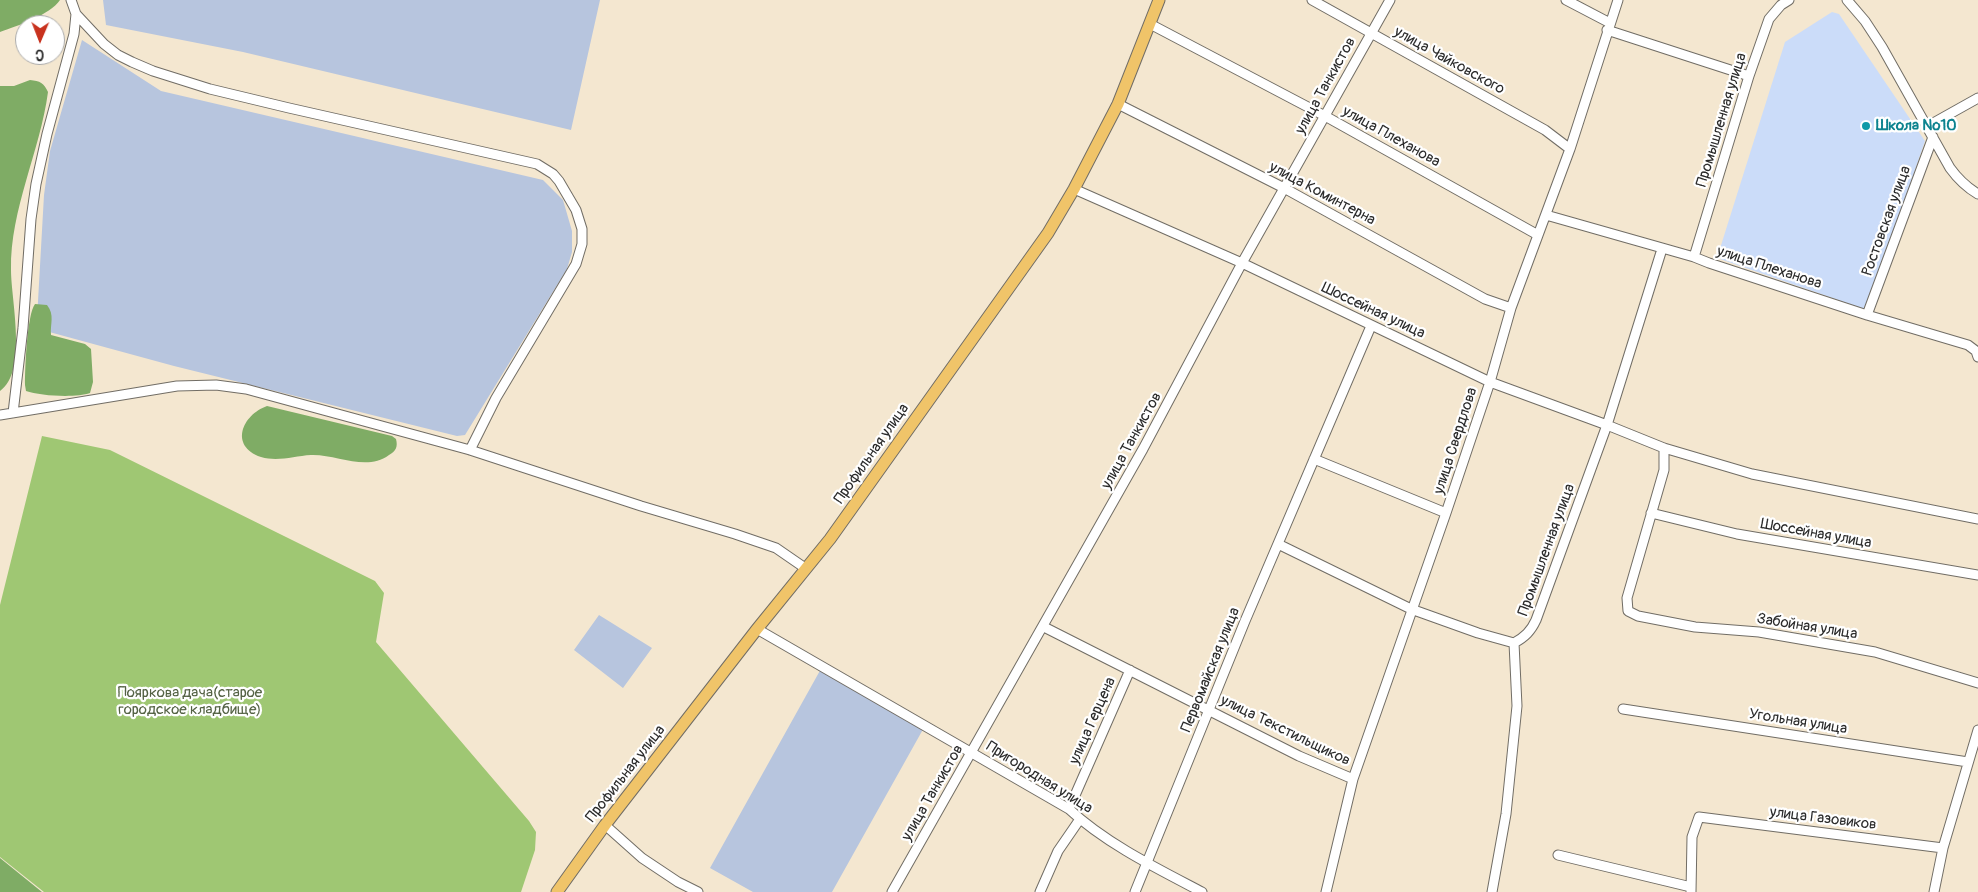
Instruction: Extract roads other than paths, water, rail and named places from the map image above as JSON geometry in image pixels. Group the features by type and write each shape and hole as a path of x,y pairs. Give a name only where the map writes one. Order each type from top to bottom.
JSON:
{"main road":[{"name":"Профильная улица","path":"557,892 605,825 757,629 830,539 1048,233 1074,189 1118,104 1159,0"}],"street":[{"path":"71,0 76,14 104,44 132,62 153,71 210,89 537,164 553,174 568,194 582,229 582,244 578,258 559,294 496,398 470,450"},
{"name":"улица Чайковского","path":"1312,0 1546,130 1570,149"},
{"name":"улица Танкистов","path":"892,892 1144,449 1242,264 1390,0"},
{"path":"1566,0 1608,26 1749,76"},
{"name":"улица Свердлова","path":"1326,892 1353,780 1490,382 1511,308 1570,149 1608,26 1618,0"},
{"name":"Промышленная улица","path":"1694,257 1749,76 1769,19 1781,5 1789,0"},
{"path":"1847,0 1865,21 1958,179 1968,189 1978,194"},
{"path":"13,413 23,328 31,219 40,164 74,34 76,14"},
{"name":"улица Плеханова","path":"1150,24 1325,116 1538,235"},
{"path":"1928,126 1978,98"},
{"name":"улица Коминтерна","path":"1118,104 1284,188 1485,299 1511,308"},
{"name":"Ростовская улица","path":"1867,314 1934,138"},
{"name":"Шоссейная улица","path":"1074,189 1242,264 1490,382 1607,424 1664,448 1737,471 1978,519"},
{"name":"улица Плеханова","path":"1546,215 1694,257 1968,345 1976,350 1978,357"},
{"name":"Промышленная улица","path":"1514,643 1532,630 1536,620 1607,424 1662,249"},
{"name":"Первомайская улица","path":"1135,892 1278,544 1371,326"},
{"path":"0,415 177,386 232,386 470,450 641,506 736,534 776,548 805,568"},
{"path":"1651,513 1664,470 1664,448"},
{"path":"1314,459 1446,513"},
{"name":"Шоссейная улица","path":"1651,513 1737,534 1978,575"},
{"name":"Забойная улица","path":"1651,513 1627,598 1628,611 1638,616 1695,627 1759,632 1875,652 1978,683"},
{"path":"1278,544 1411,609 1478,634 1514,643 1517,706 1506,814 1492,892"},
{"name":"улица Текстильщиков","path":"1044,627 1299,756 1353,780"},
{"name":"Пригородная улица","path":"757,629 1069,809 1080,819 1147,864 1202,892"},
{"name":"улица Герцена","path":"1069,809 1130,670"},
{"name":"Угольная улица","path":"1623,709 1968,762"},
{"path":"1934,892 1943,848 1978,730"},
{"name":"улица Газовиков","path":"1691,889 1692,837 1699,818 1943,848"},
{"path":"1040,892 1058,851 1080,819"},
{"path":"605,825 642,858 678,882 698,892"},
{"path":"1558,855 1691,889"}],"place":[{"name":"Школа №10","path":"1866,126"}],"park label":[{"name":"Пояркова дача(старое городское кладбище)","path":"190,702"}]}
